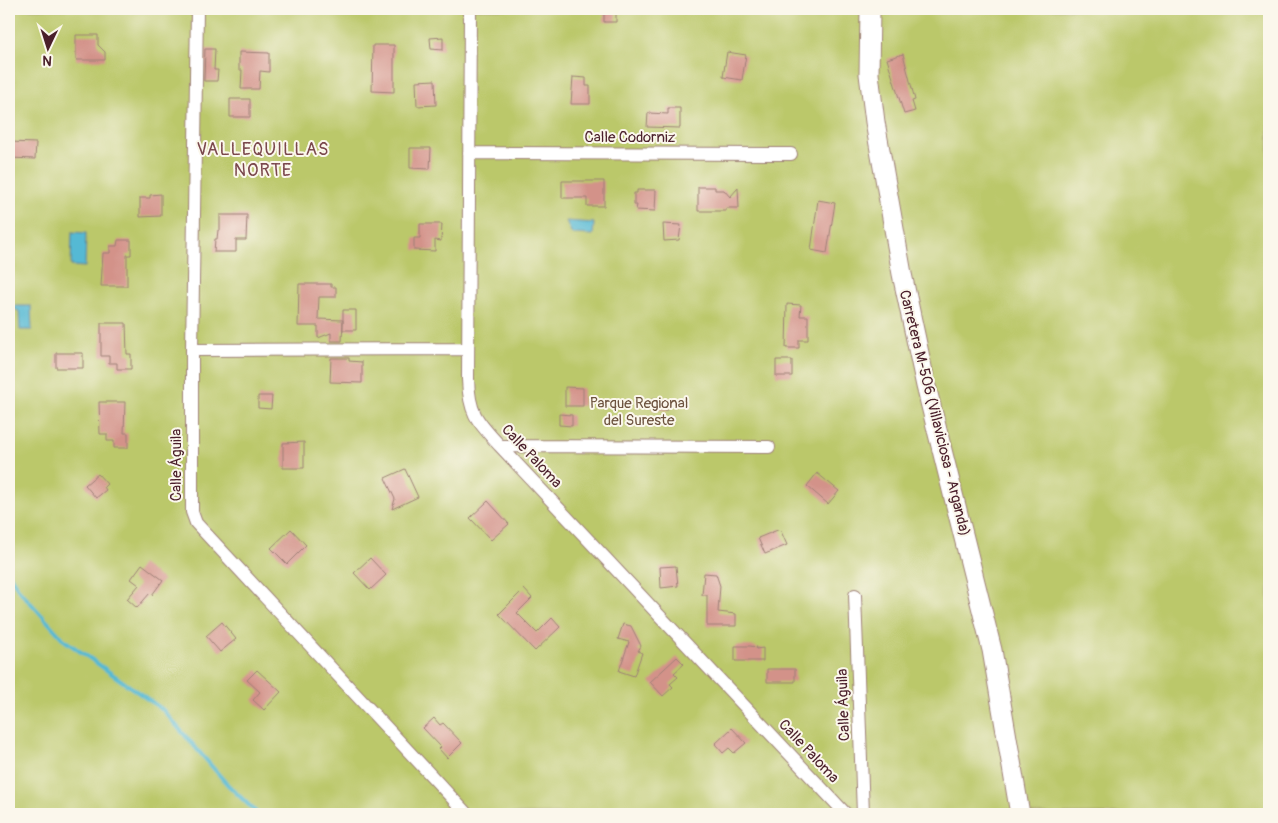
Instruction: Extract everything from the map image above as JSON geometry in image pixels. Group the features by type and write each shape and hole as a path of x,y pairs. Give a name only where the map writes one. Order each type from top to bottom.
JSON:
{"main road":[{"name":"Carretera M-506 (Villaviciosa - Arganda)","path":"870,9 869,74 875,122 902,274 926,386 992,650 1020,814"}],"street":[{"name":"Calle Águila","path":"197,9 192,350 192,512 196,523 467,814"},
{"name":"Calle Paloma","path":"470,9 468,398 471,407 485,430 846,814"},
{"name":"Calle Codorniz","path":"469,153 791,154"},
{"path":"192,350 468,349"},
{"path":"500,446 769,447"},
{"name":"Calle Águila","path":"855,594 863,814"}],"green space":[{"name":"Parque Regional del Sureste","path":"9,9 1269,9 1269,814 9,814"}],"water":[{"path":"566,221 594,223 593,235 572,234"},
{"path":"72,232 86,233 85,267 71,266"},
{"path":"14,306 31,306 32,330 20,330 19,311 14,309"}],"building":[{"path":"604,11 616,11 616,22 604,22"},
{"path":"76,35 98,35 98,45 105,52 105,60 76,60"},
{"path":"443,37 443,50 431,49 430,38"},
{"path":"373,45 394,45 394,92 372,91"},
{"path":"205,49 215,49 214,70 218,70 217,81 204,81"},
{"path":"239,52 269,53 269,72 260,71 259,89 241,89 242,70 239,70"},
{"path":"727,52 746,55 742,80 723,77"},
{"path":"903,54 915,100 912,101 915,111 904,114 887,59"},
{"path":"573,77 586,78 586,86 590,86 590,104 571,104"},
{"path":"435,80 436,105 417,106 416,81"},
{"path":"230,99 250,99 250,117 230,117"},
{"path":"668,108 680,108 680,128 647,127 648,113 668,114"},
{"path":"9,142 36,143 35,159 9,158"},
{"path":"410,148 431,148 430,169 410,168"},
{"path":"562,181 604,181 604,206 587,206 587,198 562,198"},
{"path":"698,187 715,187 715,190 724,190 730,197 738,188 739,208 726,208 726,211 698,211"},
{"path":"637,190 656,190 655,211 636,210 637,205 634,205 634,193 637,193"},
{"path":"161,194 161,216 140,217 140,198 150,198 150,195"},
{"path":"818,200 835,203 827,253 811,250"},
{"path":"220,215 247,215 246,240 236,240 236,252 214,252 215,239 217,239 218,230 220,230"},
{"path":"420,224 442,224 441,241 435,240 435,251 414,250 414,238 420,238"},
{"path":"663,224 681,225 679,240 664,241"},
{"path":"118,240 131,240 131,255 127,255 127,286 101,286 103,253 110,253 110,246 117,246"},
{"path":"299,284 331,284 331,287 336,287 336,297 319,297 318,319 343,320 342,341 331,341 331,333 318,338 318,326 298,326"},
{"path":"787,304 801,305 800,316 808,316 808,340 799,340 799,348 786,348"},
{"path":"343,310 356,310 356,330 343,330"},
{"path":"101,323 126,323 127,354 131,354 131,369 117,369 117,363 109,363 109,356 101,356"},
{"path":"56,353 83,353 83,368 56,368"},
{"path":"331,358 349,358 349,361 362,362 362,383 330,382"},
{"path":"776,360 792,360 792,376 776,376"},
{"path":"565,387 583,388 583,406 565,406"},
{"path":"258,396 272,396 271,409 258,408"},
{"path":"652,399 668,400 668,410 652,410"},
{"path":"99,402 125,402 124,433 128,433 128,448 114,448 114,441 107,441 107,434 100,434"},
{"path":"559,414 572,415 572,426 559,425"},
{"path":"304,442 304,468 283,468 283,443"},
{"path":"405,469 418,497 392,509 395,499 385,478"},
{"path":"817,473 839,491 828,504 807,486"},
{"path":"98,474 107,484 104,487 106,490 96,498 85,485"},
{"path":"488,501 509,524 491,540 470,518"},
{"path":"291,529 306,545 287,564 271,548"},
{"path":"780,529 787,545 765,554 758,538"},
{"path":"370,558 386,575 370,590 354,573"},
{"path":"142,564 163,580 152,595 150,593 137,608 127,599 139,585 131,579"},
{"path":"676,566 678,586 661,588 660,567"},
{"path":"704,573 716,574 720,586 718,612 736,614 736,626 707,626 707,595 702,595"},
{"path":"524,589 532,598 517,613 537,633 552,618 560,627 535,651 499,614"},
{"path":"222,622 236,639 220,652 206,636"},
{"path":"623,624 631,626 641,646 638,651 642,653 634,676 619,671 629,642 618,639"},
{"path":"735,646 763,648 763,661 735,661"},
{"path":"677,657 684,664 674,673 678,677 670,684 673,687 663,696 650,682"},
{"path":"767,669 795,669 795,682 767,682"},
{"path":"257,670 281,692 264,710 253,700 260,692 247,680"},
{"path":"434,718 440,725 443,723 462,743 447,758 439,749 441,747 423,728"},
{"path":"732,728 746,743 734,753 729,748 723,753 715,744"}],"waterway":[{"path":"9,574 19,590 64,640 163,710 227,784 258,814"}],"district":[{"name":"VALLEQUILLAS NORTE","path":"263,159"}]}
